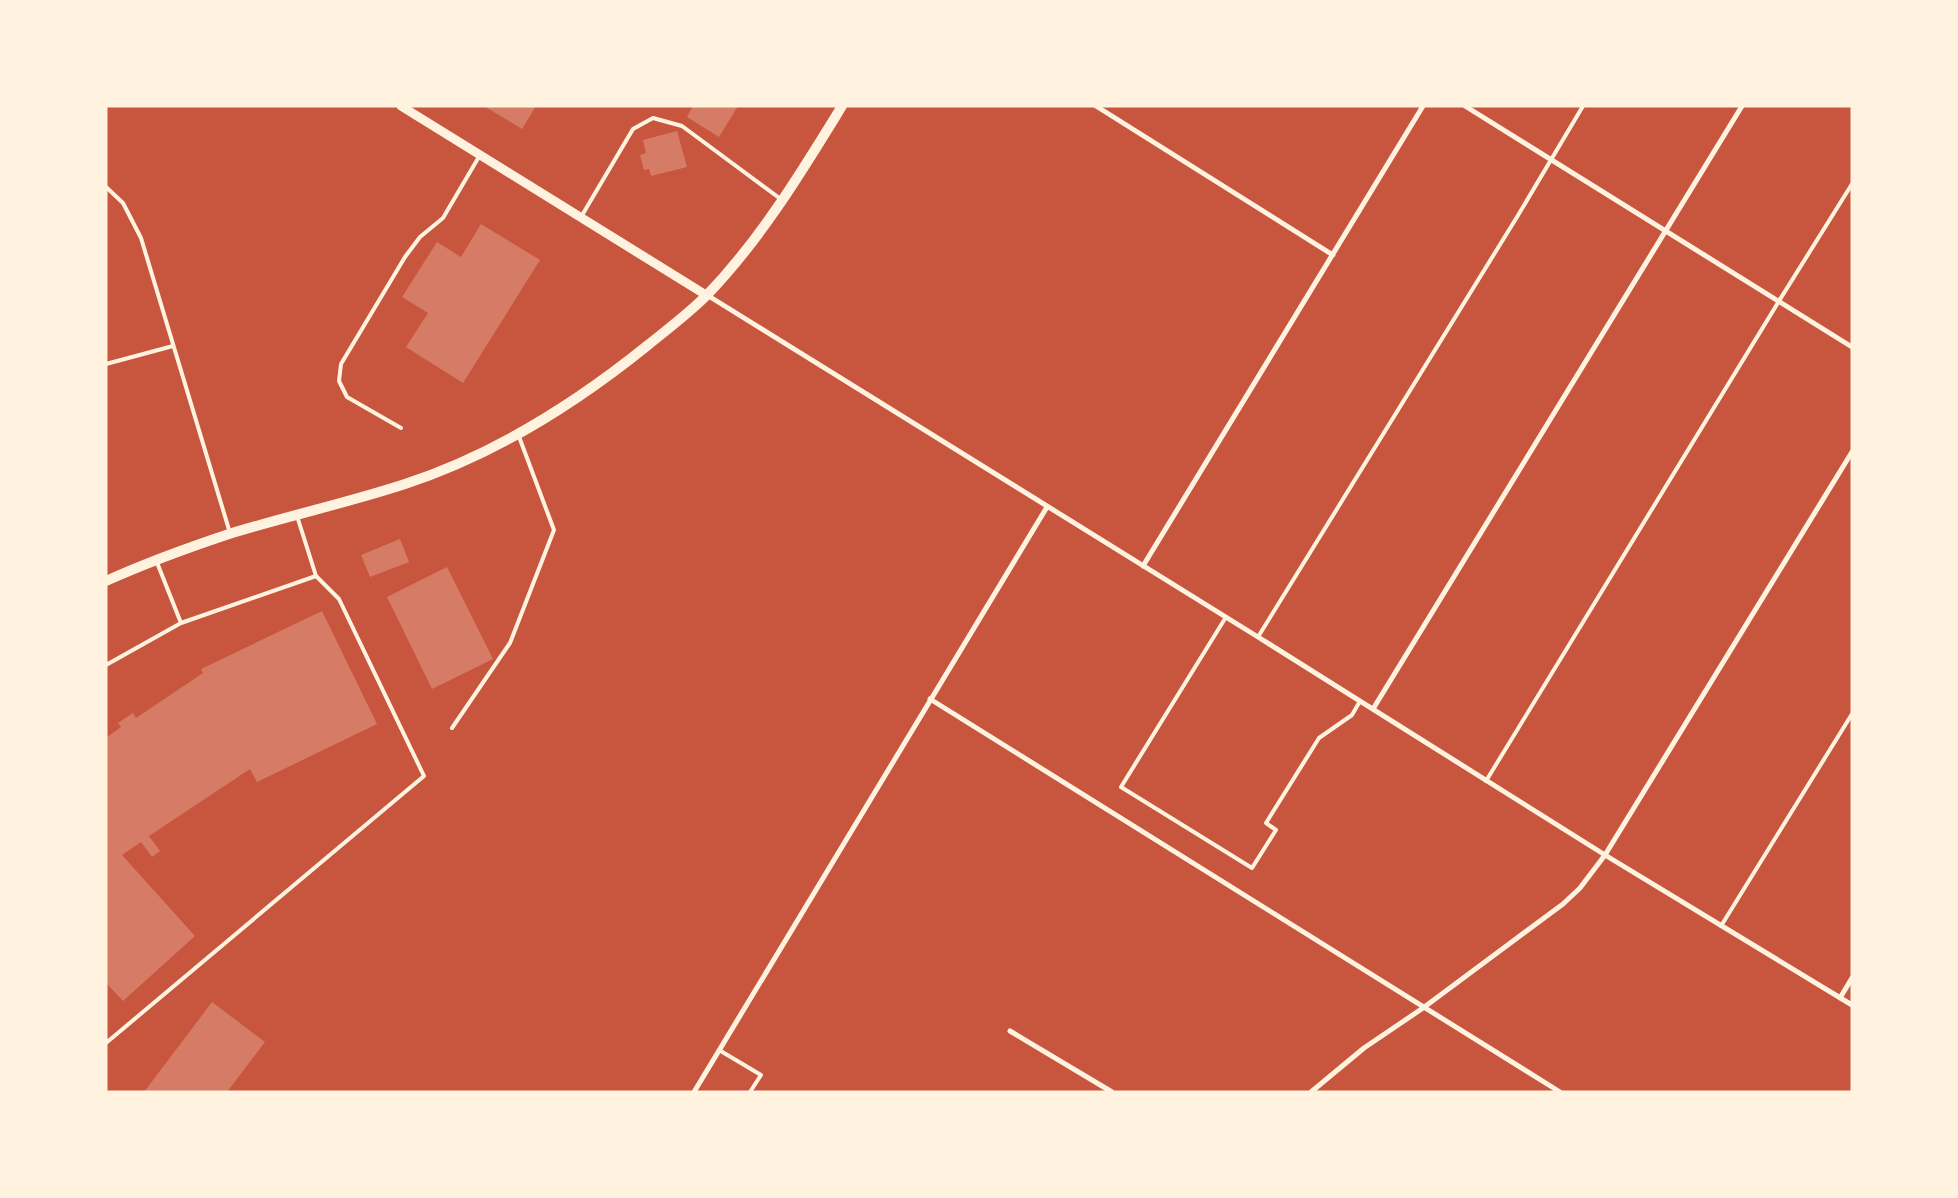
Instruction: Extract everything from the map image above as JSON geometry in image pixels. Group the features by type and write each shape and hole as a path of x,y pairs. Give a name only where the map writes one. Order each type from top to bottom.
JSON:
{"main road":[{"path":"106,582 156,560 230,534 406,484 474,456 554,414 614,372 706,295 739,257 782,200 841,107"}],"street":[{"path":"401,106 1258,637 1605,855 1852,1005"},
{"path":"1096,106 1333,255"},
{"path":"1143,566 1424,106"},
{"path":"1465,106 1852,346"},
{"path":"1373,709 1742,106"},
{"path":"1311,1092 1364,1048 1424,1008 1563,904 1580,888 1605,855 1852,452"},
{"path":"694,1092 1047,507"},
{"path":"930,699 1560,1092"},
{"path":"1840,998 1852,978"},
{"path":"1010,1031 1112,1092"}],"lane":[{"path":"1258,637 1583,106"},
{"path":"580,217 633,129 654,118 682,126 782,200"},
{"path":"401,428 347,397 339,381 341,364 406,257 420,237 443,218 480,155"},
{"path":"1486,781 1852,184"},
{"path":"106,187 123,204 141,238 230,534"},
{"path":"106,364 173,346"},
{"path":"452,728 510,643 554,530 518,434"},
{"path":"106,1043 424,776 339,599 316,576 297,516"},
{"path":"156,560 182,623"},
{"path":"106,665 182,623 316,576"},
{"path":"1226,618 1121,787 1252,868 1276,830 1266,824 1319,738 1352,715 1360,701"},
{"path":"1721,926 1852,714"},
{"path":"719,1050 760,1075 750,1092"}],"building":[{"path":"484,106 536,106 522,129"},
{"path":"693,106 738,106 719,137 687,117"},
{"path":"677,131 687,167 651,176 649,169 644,170 640,155 646,153 643,140"},
{"path":"481,224 540,260 463,383 406,347 428,313 402,297 437,242 461,257"},
{"path":"400,539 409,562 370,577 361,555"},
{"path":"447,567 493,659 432,689 387,597"},
{"path":"322,611 377,724 257,782 250,769 149,836 160,851 152,857 141,842 122,855 195,936 123,1001 106,983 106,738 121,727 118,723 133,713 136,718 203,673 201,669"},
{"path":"212,1002 265,1042 227,1092 144,1092"}]}
